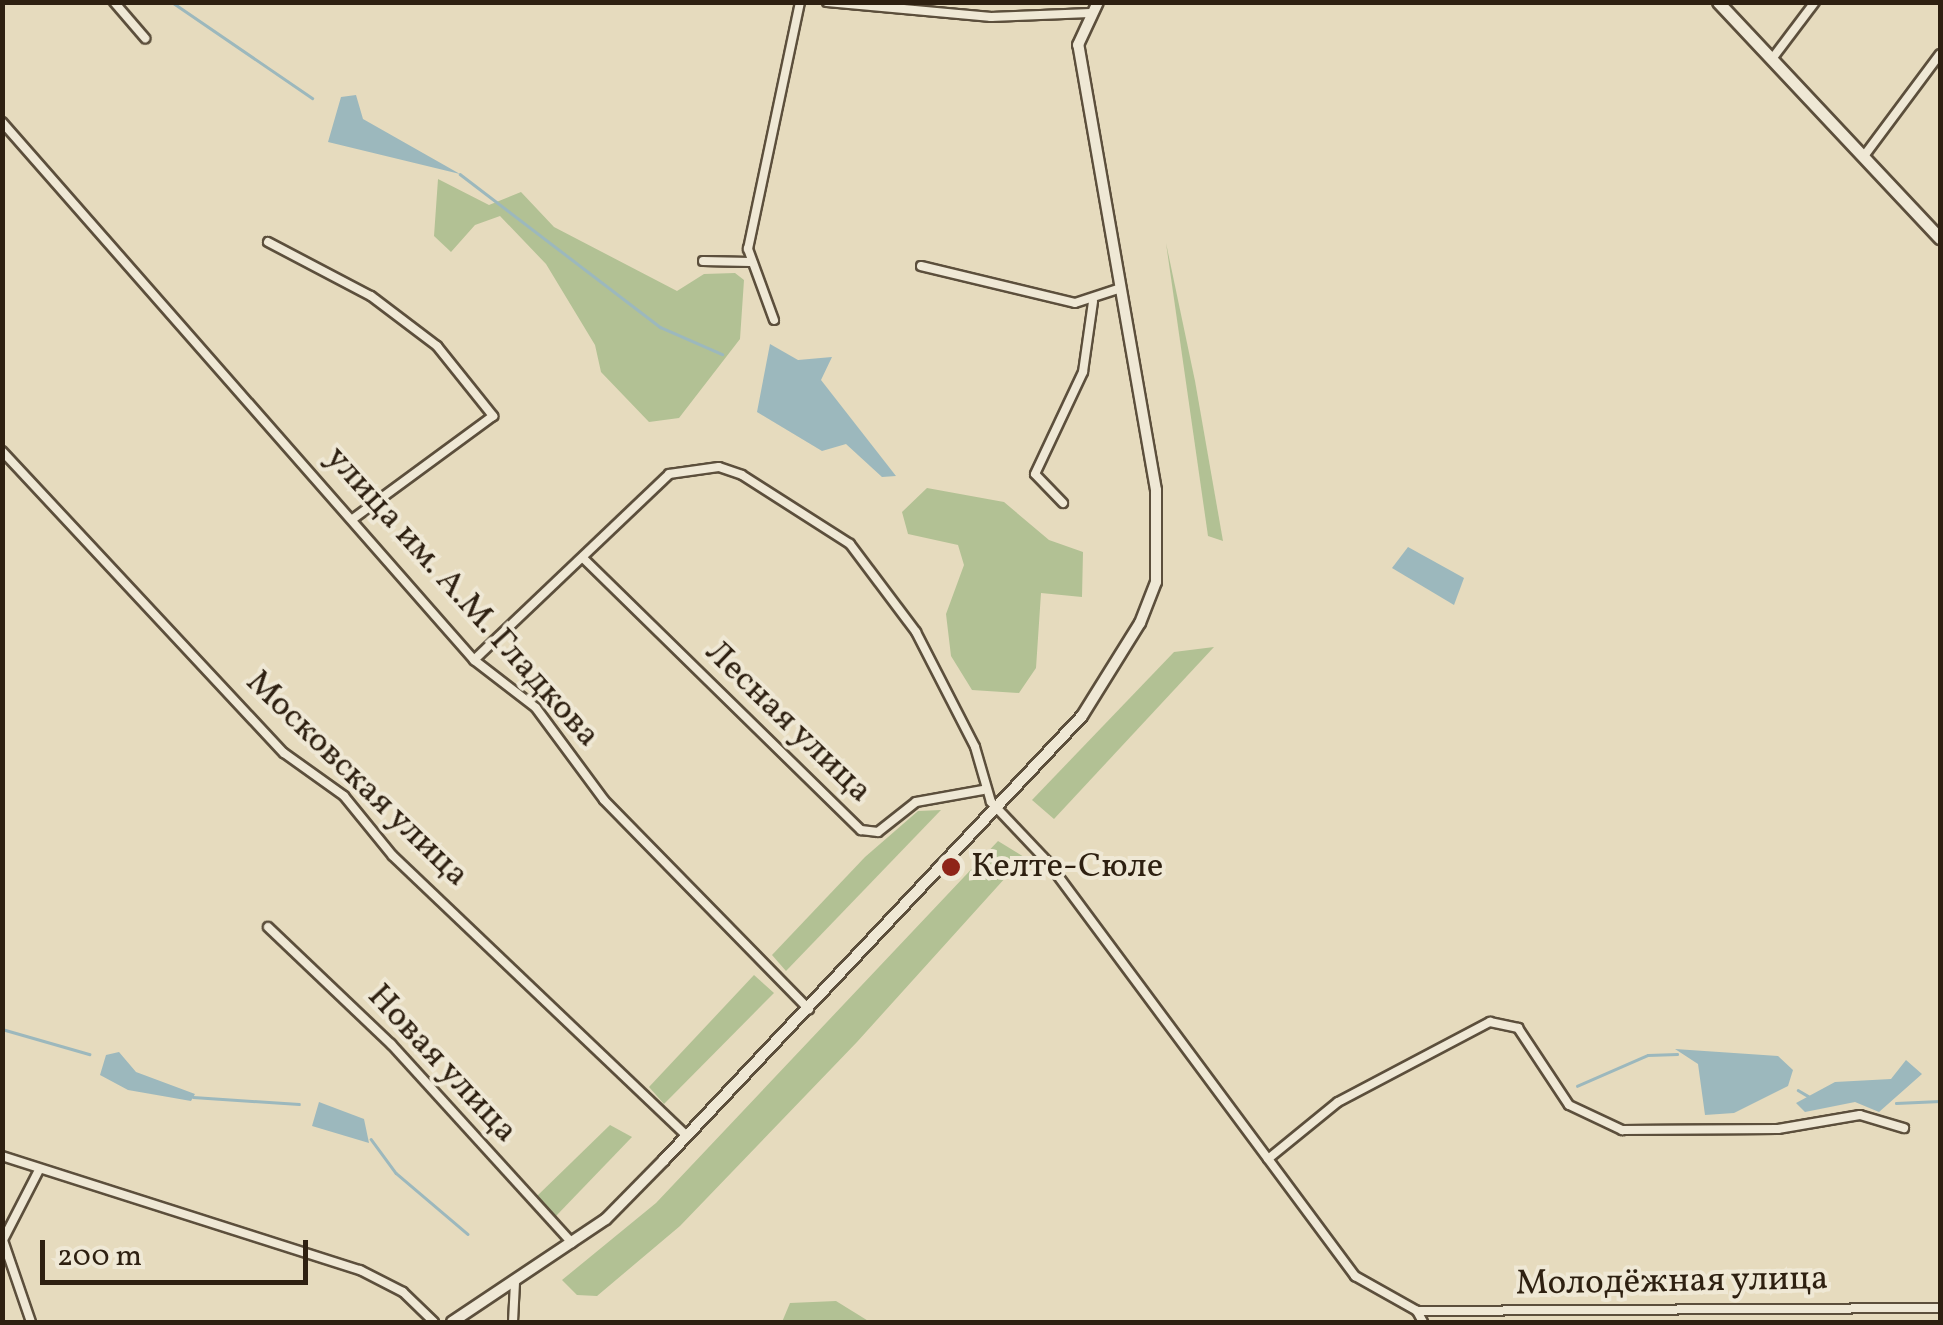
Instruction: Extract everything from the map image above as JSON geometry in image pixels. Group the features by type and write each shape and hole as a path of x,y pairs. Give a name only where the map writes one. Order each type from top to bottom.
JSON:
{"main road":[{"path":"1718,2 1940,238"}],"street":[{"path":"114,2 145,38"},
{"path":"774,320 750,262 774,154 776,84 800,2"},
{"path":"827,2 1026,14 1060,6 1090,13"},
{"path":"1016,2 1026,14"},
{"path":"452,1322 572,1243 810,1009 1082,716 1156,582 1156,490 1078,45 1098,2"},
{"path":"1772,59 1816,2"},
{"path":"1864,156 1940,54"},
{"name":"улица им. А.М. Гладкова","path":"2,122 474,660 536,708 604,800 810,1009"},
{"path":"268,242 371,296 437,346 493,416 353,519"},
{"path":"703,261 750,262"},
{"path":"922,266 1092,302 1121,288"},
{"path":"1063,504 1035,474 1084,372 1092,302"},
{"name":"Московская улица","path":"2,451 284,753 344,796 394,856 686,1135"},
{"path":"474,660 654,485 705,469 742,475 869,561 975,747 983,790 1369,1292 1417,1311 1423,1322"},
{"name":"Лесная улица","path":"583,558 861,830 878,832 916,802 983,790"},
{"name":"Новая улица","path":"268,927 392,1044 572,1243"},
{"path":"1268,1158 1338,1102 1490,1022 1518,1028 1569,1105 1622,1130 1778,1129 1860,1115 1904,1128"},
{"path":"2,1156 360,1270 403,1292 434,1322"},
{"path":"31,1322 3,1240 39,1170"},
{"path":"513,1322 515,1282"},
{"name":"Молодёжная улица","path":"1417,1311 1940,1308"}],"green space":[{"path":"438,179 489,205 521,192 554,227 677,291 704,274 735,273 744,280 740,339 679,418 649,422 601,372 595,345 546,264 500,216 475,225 451,252 434,236"},
{"path":"1166,243 1195,381 1223,541 1208,536"},
{"path":"927,488 1004,502 1049,540 1083,552 1082,597 1041,593 1036,668 1019,693 972,690 951,656 946,614 964,565 958,545 908,534 902,512"},
{"path":"1214,647 1054,819 1032,800 1174,652"},
{"path":"941,810 786,971 772,955 865,857 918,811"},
{"path":"998,841 1024,857 857,1042 680,1226 597,1296 577,1295 562,1280 656,1203"},
{"path":"754,975 774,993 664,1104 649,1087"},
{"path":"610,1125 632,1137 556,1216 536,1197"},
{"path":"836,1301 870,1322 782,1322 790,1303"}],"water":[{"path":"356,95 363,119 460,174 328,142 341,97"},
{"path":"770,344 798,360 832,357 821,380 896,476 882,477 846,444 822,451 757,412"},
{"path":"1408,547 1464,578 1454,605 1392,568"},
{"path":"1675,1049 1778,1056 1793,1070 1788,1086 1734,1113 1705,1115 1698,1064"},
{"path":"119,1052 136,1072 195,1094 191,1101 128,1090 100,1075 106,1055"},
{"path":"1906,1060 1922,1074 1879,1112 1855,1102 1805,1112 1796,1103 1835,1082 1891,1079"},
{"path":"319,1102 364,1119 369,1143 312,1126"}],"waterway":[{"path":"172,2 312,98"},
{"path":"460,174 660,327 722,354"},
{"path":"2,1029 89,1054"},
{"path":"1577,1086 1648,1055 1677,1054"},
{"path":"1798,1090 1808,1096"},
{"path":"193,1097 299,1104"},
{"path":"1896,1103 1940,1101"},
{"path":"371,1139 396,1173 468,1234"}],"place":[{"name":"Келте-Сюле","path":"951,867"}]}
